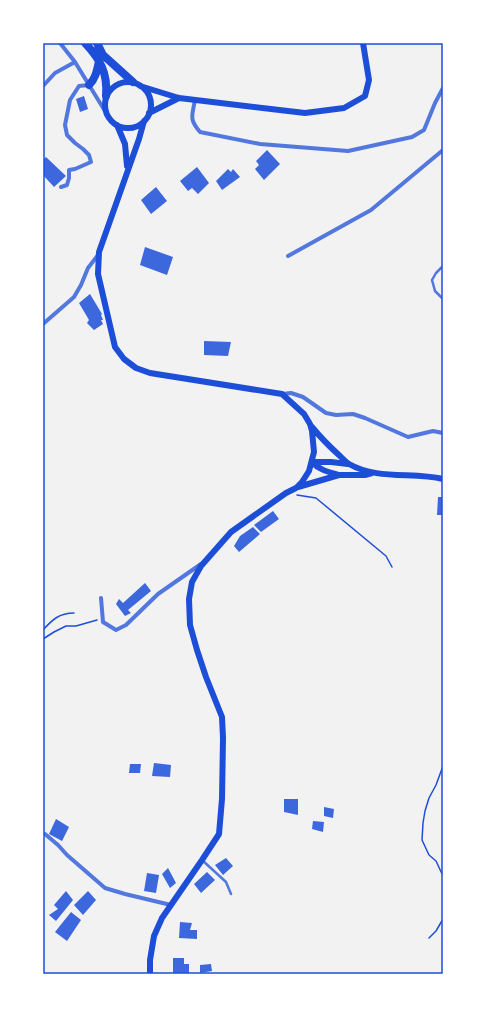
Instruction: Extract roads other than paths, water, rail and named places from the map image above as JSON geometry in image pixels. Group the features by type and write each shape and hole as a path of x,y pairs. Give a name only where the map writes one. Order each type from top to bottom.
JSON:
{"highway":[{"path":"85,43 92,51 137,84"},
{"path":"97,43 106,76 106,96"},
{"path":"88,85 93,81 101,58"}],"main road":[{"path":"144,121 138,125 124,127 117,125 112,121 108,117 105,105 106,96 110,90 118,84 125,82 137,84 179,98 195,100 305,113 344,108 365,96 369,80 363,43"},
{"path":"137,84 146,91 149,98 149,113 144,121 99,252 98,274 115,347 130,364 150,373 282,394 304,414 321,438 348,464"},
{"path":"149,113 179,98"},
{"path":"117,125 125,144 128,169"},
{"path":"296,488 306,477 312,462 314,442 310,424"},
{"path":"312,462 348,464 374,473"},
{"path":"312,462 320,469 339,475"},
{"path":"150,974 150,960 154,936 162,918 219,834 222,799 222,717 206,677 190,625 189,599 192,582 201,566 231,532 286,493 296,488 339,475 365,475 374,473 431,476 443,479"}],"street":[{"path":"60,43 75,62 88,85 106,111"},
{"path":"43,86 55,73 75,62"},
{"path":"61,187 67,185 70,170 91,162 89,155 75,144 67,135 65,125 70,100 79,86 88,85"},
{"path":"195,100 192,118 194,125 200,132 260,144 348,151 412,137 418,134 424,130 443,88"},
{"path":"288,256 371,210 443,150"},
{"path":"43,324 74,297 81,286 88,268 99,255"},
{"path":"282,394 290,393 303,397 326,413 336,415 353,414 365,418 408,438 433,431 443,432"},
{"path":"101,598 103,622 116,630 126,625 158,594 205,561"},
{"path":"43,834 50,838 105,888 171,905"}],"lane":[{"path":"443,266 432,280 435,291 443,299"},
{"path":"202,860 226,882 231,894"}]}
